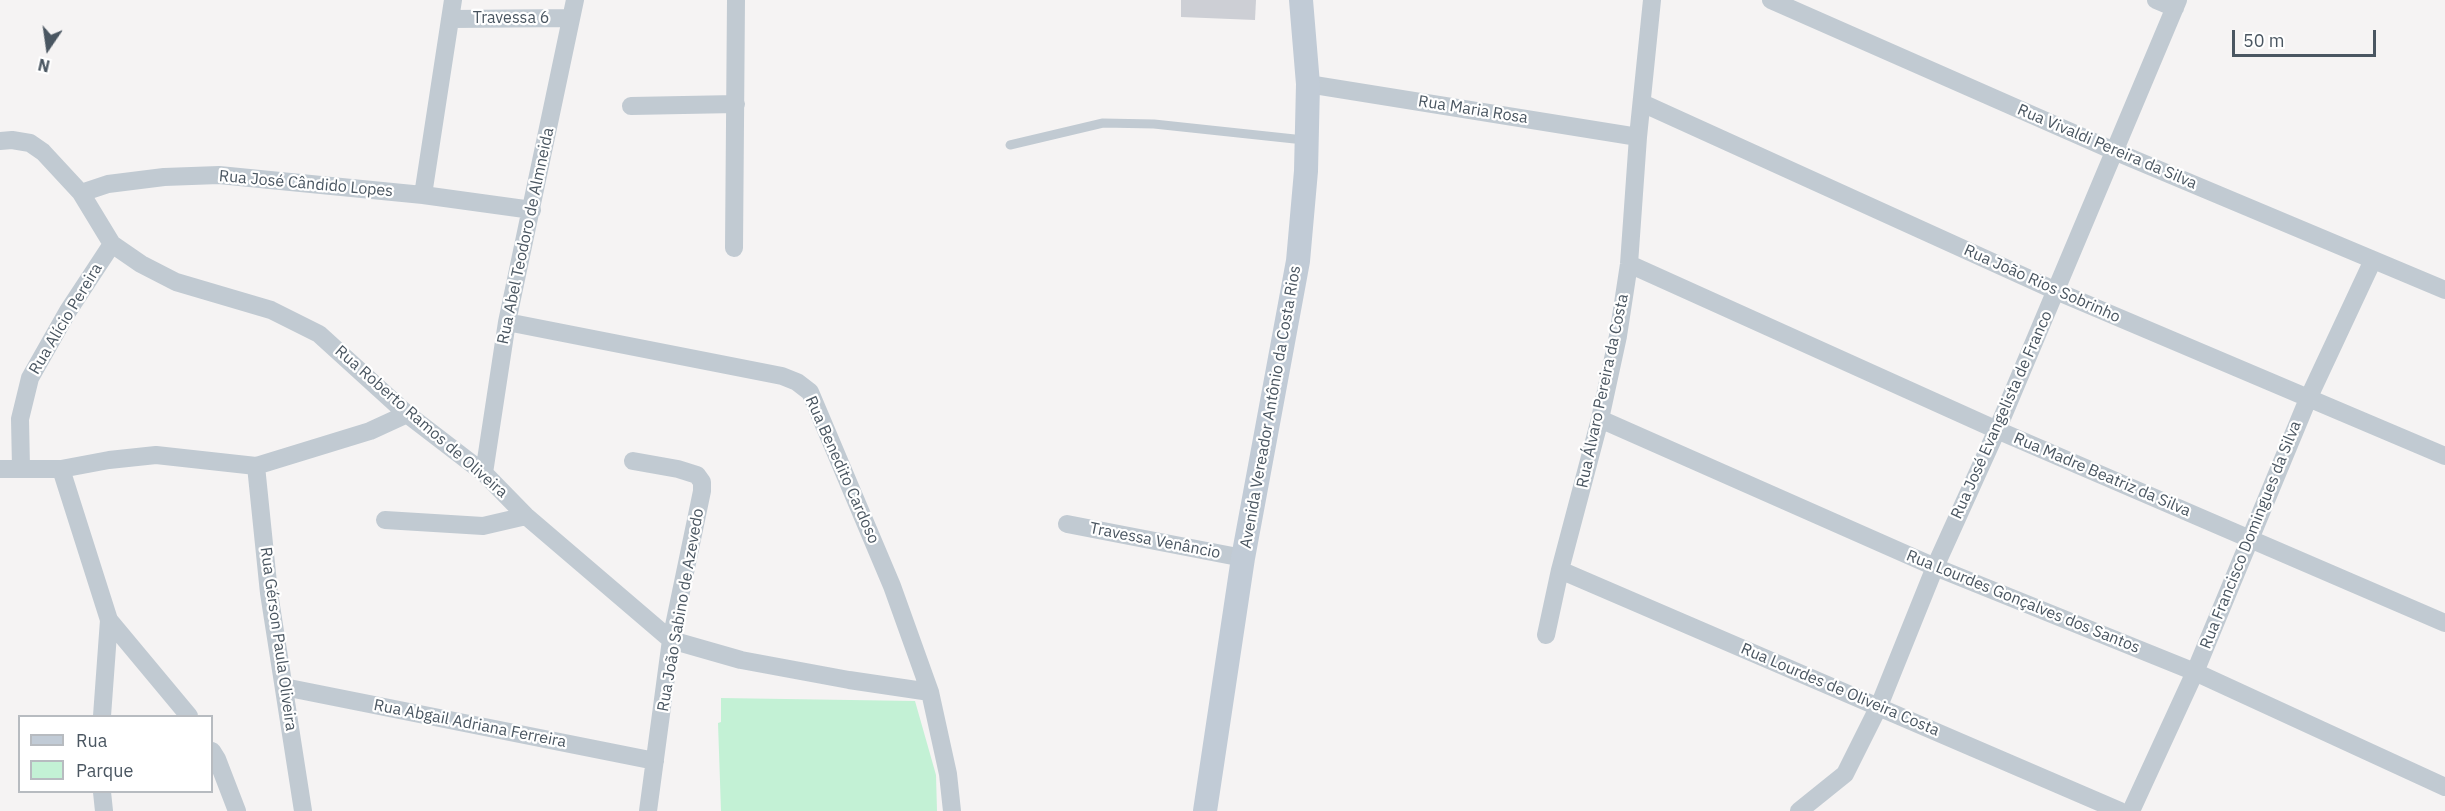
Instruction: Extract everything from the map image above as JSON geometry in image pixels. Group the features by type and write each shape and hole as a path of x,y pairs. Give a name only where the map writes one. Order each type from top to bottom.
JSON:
{"main road":[{"name":"Avenida Vereador Antônio da Costa Rios","path":"1206,811 1243,558 1298,261 1307,140 1308,84 1301,0"}],"street":[{"path":"423,195 452,19 453,0"},
{"path":"734,248 736,0"},
{"name":"Rua Álvaro Pereira da Costa","path":"1546,635 1560,570 1600,419 1618,336 1629,264 1638,137 1652,0"},
{"name":"Rua Vivaldi Pereira da Silva","path":"1771,0 2114,151 2445,291"},
{"path":"2156,0 2176,4"},
{"name":"Rua José Evangelista de Franco","path":"1799,811 1845,774 1879,706 1935,567 1997,430 2176,4"},
{"name":"Travessa 6","path":"452,19 573,9"},
{"name":"Rua Abel Teodoro de Almneida","path":"484,473 507,322 573,9"},
{"name":"Rua Maria Rosa","path":"1308,84 1638,137"},
{"name":"Rua João Rios Sobrinho","path":"1642,103 2056,291 2445,456"},
{"path":"631,106 736,104"},
{"name":"Rua Roberto Ramos de Oliveira","path":"0,141 30,143 43,152 81,193 111,244 141,264 176,282 271,310 319,334 407,414 484,473 526,516 671,640 741,660 930,692"},
{"name":"Rua José Cândido Lopes","path":"81,193 119,183 164,177 219,175 423,195 531,210"},
{"name":"Rua Alício Pereira","path":"21,468 20,419 30,378 68,311 111,244"},
{"name":"Rua Francisco Domingues da Silva","path":"2132,811 2195,672 2308,399 2373,260"},
{"name":"Rua Madre Beatriz da Silva","path":"1629,264 1997,430 2445,623"},
{"name":"Rua Benedito Cardoso","path":"507,322 782,376 797,382 810,392 892,586 930,692 948,774 952,811"},
{"path":"0,469 61,469 156,455 256,466 370,431 407,414"},
{"name":"Rua Lourdes Gonçalves dos Santos","path":"1600,419 1935,567 2195,672 2445,788"},
{"name":"Rua João Sabino de Azevedo","path":"633,461 678,469 697,475 702,482 671,640 648,811"},
{"name":"Rua Gérson Paula Oliveira","path":"256,466 269,592 303,811"},
{"path":"61,469 109,620 102,715"},
{"path":"385,520 483,526 526,516"},
{"name":"Travessa Venâncio","path":"1067,524 1243,558"},
{"name":"Rua Lourdes de Oliveira Costa","path":"1560,570 2120,811"},
{"path":"109,620 187,715"},
{"name":"Rua Abgail Adriana Ferreira","path":"284,687 655,762"},
{"path":"213,753 237,811"},
{"path":"102,793 104,811"}],"lane":[{"path":"1010,145 1103,123 1154,124 1307,140"}],"green space":[{"path":"721,698 915,701 936,775 937,811 721,811 718,723 721,722"}],"building":[{"path":"1181,0 1256,0 1255,20 1181,17"}]}
